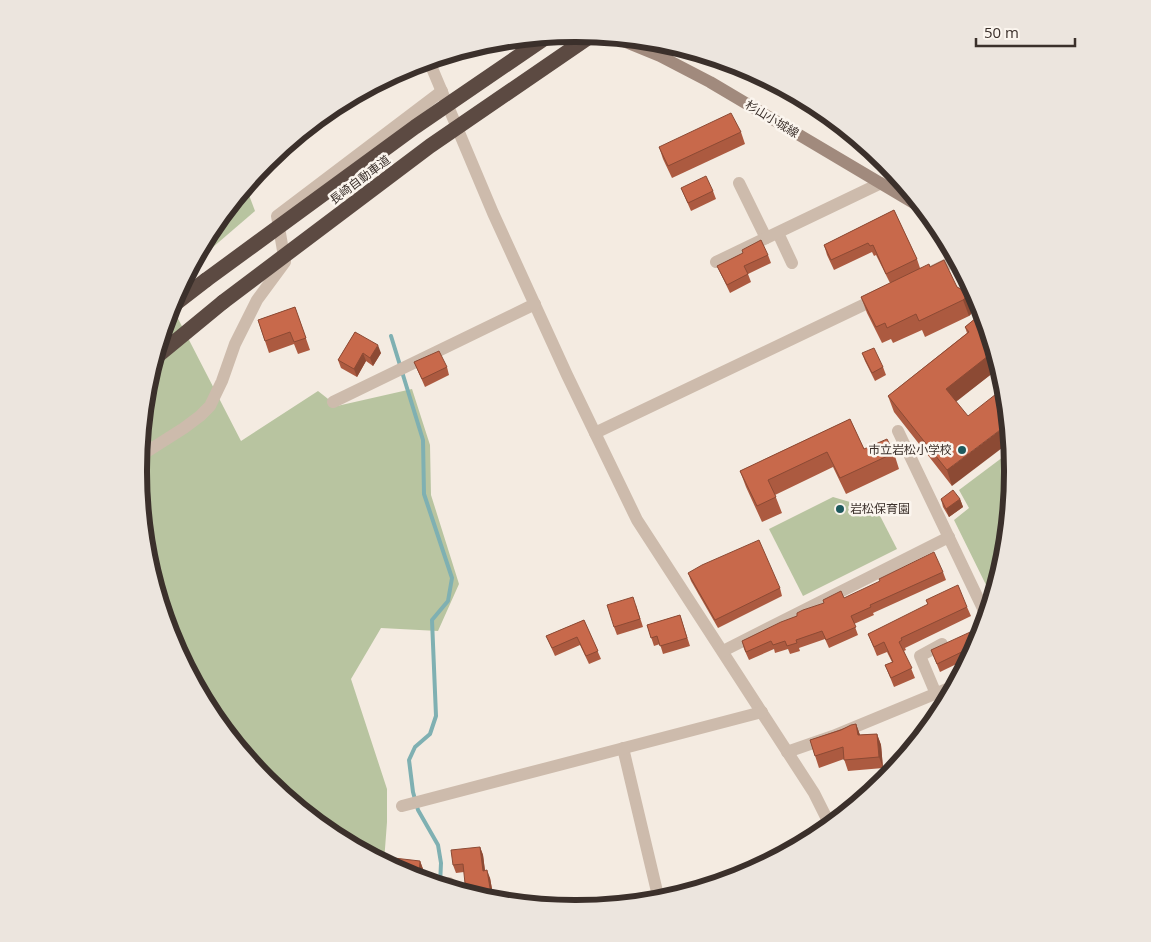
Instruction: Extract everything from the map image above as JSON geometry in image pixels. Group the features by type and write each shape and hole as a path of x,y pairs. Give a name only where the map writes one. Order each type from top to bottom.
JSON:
{"highway":[{"name":"長崎自動車道","path":"165,350 223,302 430,146 581,42"},
{"name":"長崎自動車道","path":"184,297 416,127 536,44"}],"main road":[{"name":"杉山小城線","path":"639,47 710,82 906,198"}],"street":[{"path":"432,67 486,198 567,375 637,520 788,752 814,793 826,818"},
{"path":"148,451 184,428 210,406 222,381 235,344 257,300 285,262 277,216 442,91"},
{"path":"739,183 792,263"},
{"path":"716,262 881,183"},
{"path":"917,279 950,263"},
{"path":"595,432 892,292"},
{"path":"333,402 535,304"},
{"path":"898,431 982,607"},
{"path":"723,651 949,537"},
{"path":"936,694 920,656 942,644"},
{"path":"788,752 833,736 943,691"},
{"path":"411,803 762,712"},
{"path":"623,748 657,891"}],"green space":[{"path":"249,194 255,211 207,252"},
{"path":"177,316 241,441 318,391 337,406 412,389 430,445 431,495 459,584 438,631 381,628 351,679 387,789 385,854 337,827 293,793 253,754 219,709 191,661 180,635 170,609 155,555 148,499 147,471 148,443 155,387"},
{"path":"1003,457 1003,499 1000,527 996,555 987,588 954,520 969,508 959,490"},
{"path":"833,497 877,510 897,549 803,596 769,529"}],"building":[{"path":"731,113 741,132 668,166 659,147"},
{"path":"706,176 713,191 688,203 681,188"},
{"path":"894,210 917,259 886,274 873,245 870,246 868,243 831,260 824,245"},
{"path":"761,240 768,255 744,266 748,274 727,285 717,266 743,253 742,250"},
{"path":"944,260 957,287 964,291 965,298 919,321 916,314 887,328 885,323 876,327 861,297 929,264 930,267"},
{"path":"295,307 306,338 294,342 290,332 265,341 258,320"},
{"path":"975,318 988,356 946,389 968,416 997,393 1001,429 947,470 888,396 969,332 965,327"},
{"path":"355,332 378,345 370,358 363,353 354,369 338,360"},
{"path":"874,348 883,367 872,373 862,353"},
{"path":"439,351 447,367 422,379 414,362"},
{"path":"850,419 864,449 887,439 894,453 840,478 827,452 768,480 776,497 757,506 740,471"},
{"path":"953,490 960,499 946,509 941,499"},
{"path":"759,540 780,588 715,620 688,573"},
{"path":"934,552 943,572 870,605 871,607 851,616 856,627 826,640 822,631 796,640 797,643 787,646 785,641 773,645 771,641 746,652 742,641 797,616 797,613 803,610 824,603 823,600 841,591 844,598"},
{"path":"958,585 967,607 901,638 902,640 899,642 912,668 891,678 885,665 893,662 884,642 874,647 868,634 928,604 926,600"},
{"path":"633,597 640,619 614,627 607,605"},
{"path":"680,615 687,638 660,646 657,636 651,638 647,625"},
{"path":"584,620 598,651 586,656 577,637 552,648 546,636"},
{"path":"973,631 964,651 937,664 931,650"},
{"path":"856,724 858,735 877,734 879,757 844,760 843,747 815,756 810,740"},
{"path":"480,847 483,871 487,870 490,891 465,885 463,864 453,865 451,850"},
{"path":"394,859 420,861 419,870 412,867"}],"waterway":[{"path":"391,336 423,440 424,494 452,578 448,601 432,620 436,716 430,734 415,747 409,760 413,792 418,810 438,845 441,863 440,878"}],"place":[{"name":"市立岩松小学校","path":"962,450"},
{"name":"岩松保育園","path":"840,509"}]}
